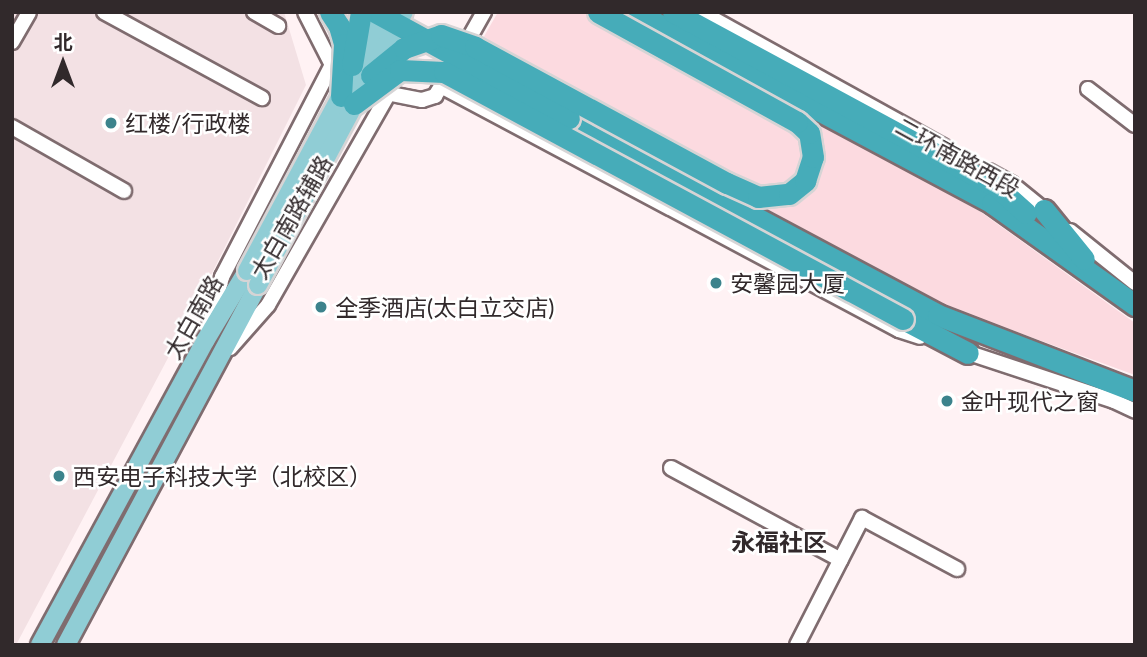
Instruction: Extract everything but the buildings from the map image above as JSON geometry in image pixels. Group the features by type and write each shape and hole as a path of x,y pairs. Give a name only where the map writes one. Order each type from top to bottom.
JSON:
{"highway":[{"path":"330,12 339,26 344,44 348,95"},
{"path":"348,95 361,12"},
{"path":"374,12 938,315 1135,391"},
{"path":"370,75 390,57 418,40 440,35 457,39 758,197 774,198 797,189 810,174 813,157 808,133 776,108 598,12"},
{"name":"二环南路西段","path":"635,12 744,71 995,195 1135,305"},
{"path":"673,12 995,195"},
{"path":"697,67 744,71 776,108"},
{"path":"348,95 400,70 444,72 968,353"},
{"path":"672,154 687,182"},
{"path":"687,182 727,183"},
{"path":"1044,210 1103,282"}],"main road":[{"name":"太白南路","path":"66,645 224,354 253,278 348,95 386,12"},
{"name":"太白南路","path":"348,95 370,75 404,12"},
{"name":"太白南路","path":"40,645 205,341 253,278"}],"street":[{"path":"12,42 29,12"},
{"path":"104,12 262,98"},
{"path":"254,12 278,26"},
{"path":"305,12 332,65 387,96 422,100 435,96 484,12"},
{"path":"701,12 1012,184 1135,283"},
{"name":"太白南路辅路","path":"205,341 222,277 332,65"},
{"path":"441,86 899,330 1135,411"},
{"path":"1088,89 1135,125"},
{"name":"太白南路辅路","path":"224,354 268,305 387,96"},
{"path":"12,127 124,191"},
{"path":"671,468 841,560"},
{"path":"797,645 862,518 957,569"}],"shaded area":[{"name":"西安电子科技大学（北校区）","path":"12,12 284,12 306,85 195,307 16,645 12,645"},
{"path":"498,12 584,12 794,128 803,142 805,168 788,186 754,187 482,40"},
{"path":"811,118 978,210 1135,323 1135,375 940,304 760,205 821,157 821,143"}],"place":[{"name":"红楼/行政楼","path":"111,123"},
{"name":"安馨园大厦","path":"716,283"},
{"name":"全季酒店(太白立交店)","path":"321,307"},
{"name":"金叶现代之窗","path":"947,401"},
{"name":"西安电子科技大学（北校区）","path":"59,476"}],"district":[{"name":"永福社区","path":"779,542"}]}
